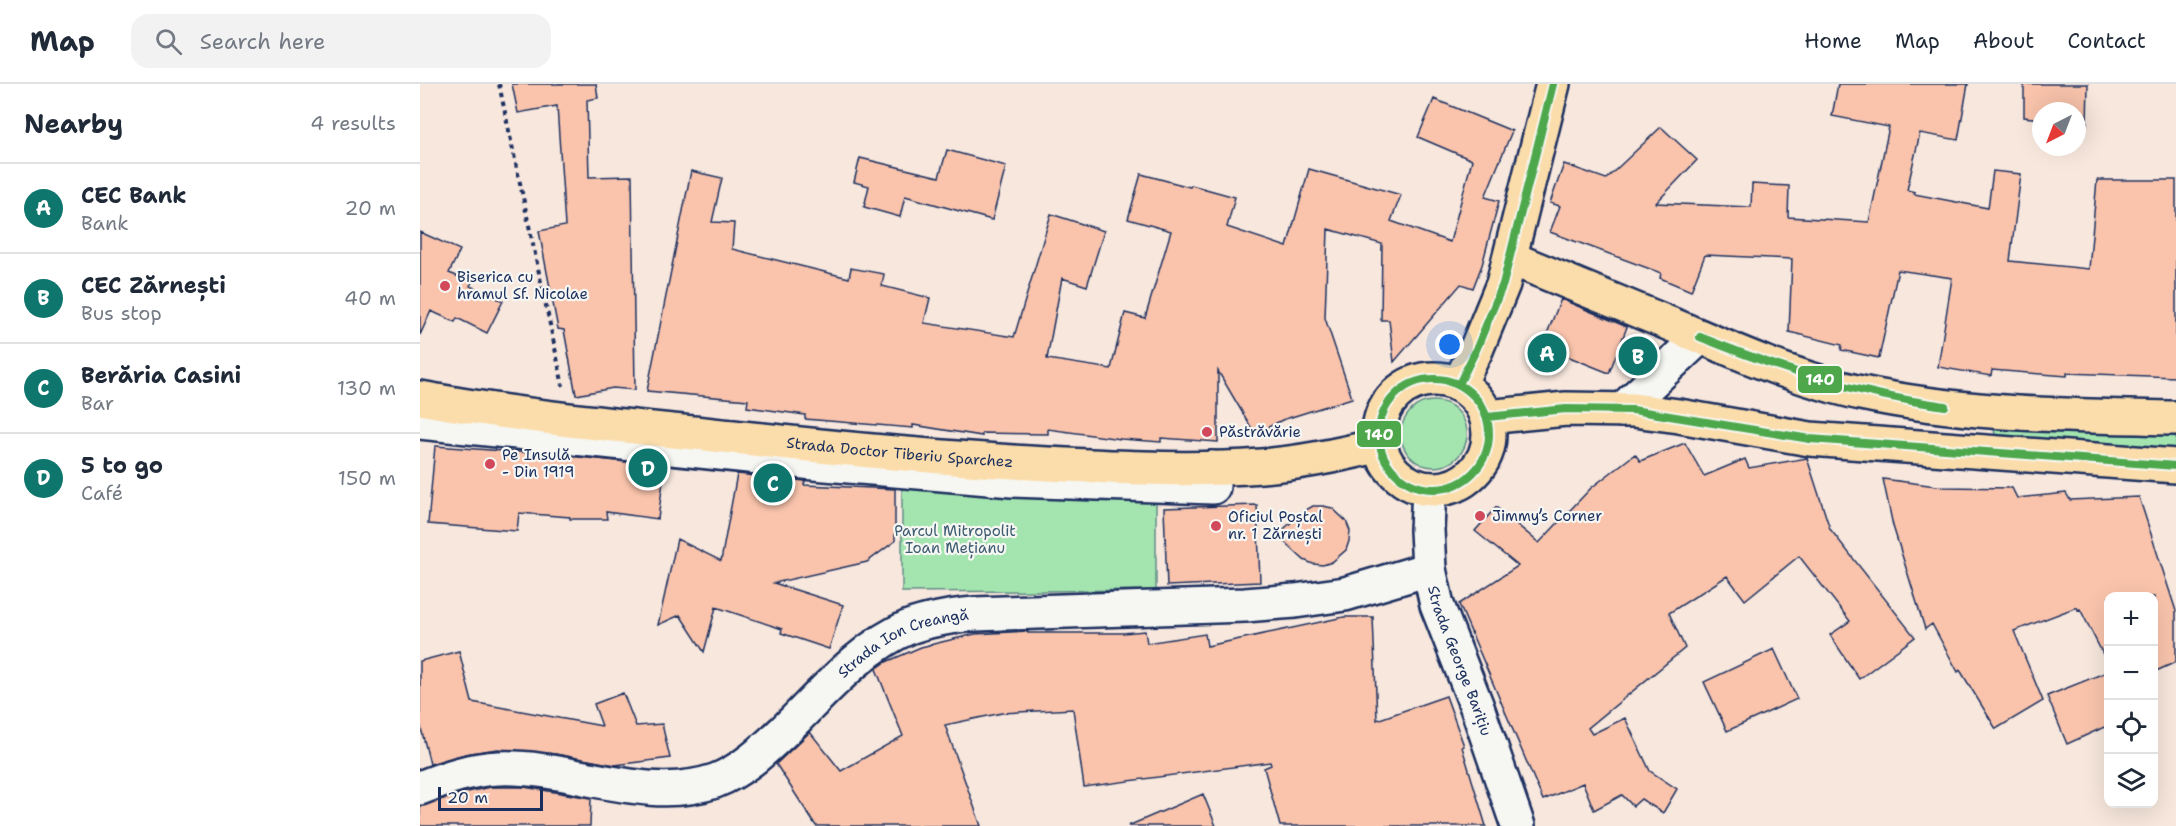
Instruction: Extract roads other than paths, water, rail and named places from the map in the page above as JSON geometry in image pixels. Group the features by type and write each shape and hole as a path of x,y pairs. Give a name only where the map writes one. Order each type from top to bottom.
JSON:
{"main road":[{"path":"1459,384 1492,312 1510,258 1553,84"},
{"path":"1510,258 1700,337 1824,384 1876,396 1941,405 2022,412 2176,418"},
{"path":"1441,378 1459,384 1474,396 1487,417 1488,449 1480,465 1466,479 1448,487 1429,489 1412,484 1397,475 1386,461 1380,445 1380,424 1387,405 1402,389 1420,380 1441,378"},
{"name":"Strada Doctor Tiberiu Sparchez","path":"420,398 570,419 834,447 1014,462 1212,468 1260,466 1318,459 1380,445"},
{"path":"1487,417 1566,409 1622,410 1679,416 1810,439 2176,466"}],"street":[{"path":"1622,410 1700,337"},
{"path":"420,422 814,463 1012,480 1213,487 1212,468"},
{"name":"Strada George Barițiu","path":"1429,489 1427,530 1429,569 1437,605 1477,707 1518,826"},
{"name":"Strada Ion Creangă","path":"420,788 473,771 500,768 530,770 646,787 683,787 714,781 739,770 769,746 858,660 881,642 909,627 942,617 1295,601 1345,594 1429,569"}],"place":[{"name":"Biserica cu hramul Sf. Nicolae","path":"445,286"},
{"name":"CEC Bank","path":"1547,353"},
{"name":"CEC Zărnești","path":"1638,356"},
{"name":"Păstrăvărie","path":"1207,432"},
{"name":"Pe Insulă - Din 1919","path":"490,464"},
{"name":"5 to go","path":"648,468"},
{"name":"Berăria Casini","path":"773,483"},
{"name":"Jimmy’s Corner","path":"1480,516"},
{"name":"Oficiul Poștal nr. 1 Zărnești","path":"1216,526"}],"park label":[{"name":"Parcul Mitropolit Ioan Mețianu","path":"955,540"}]}
